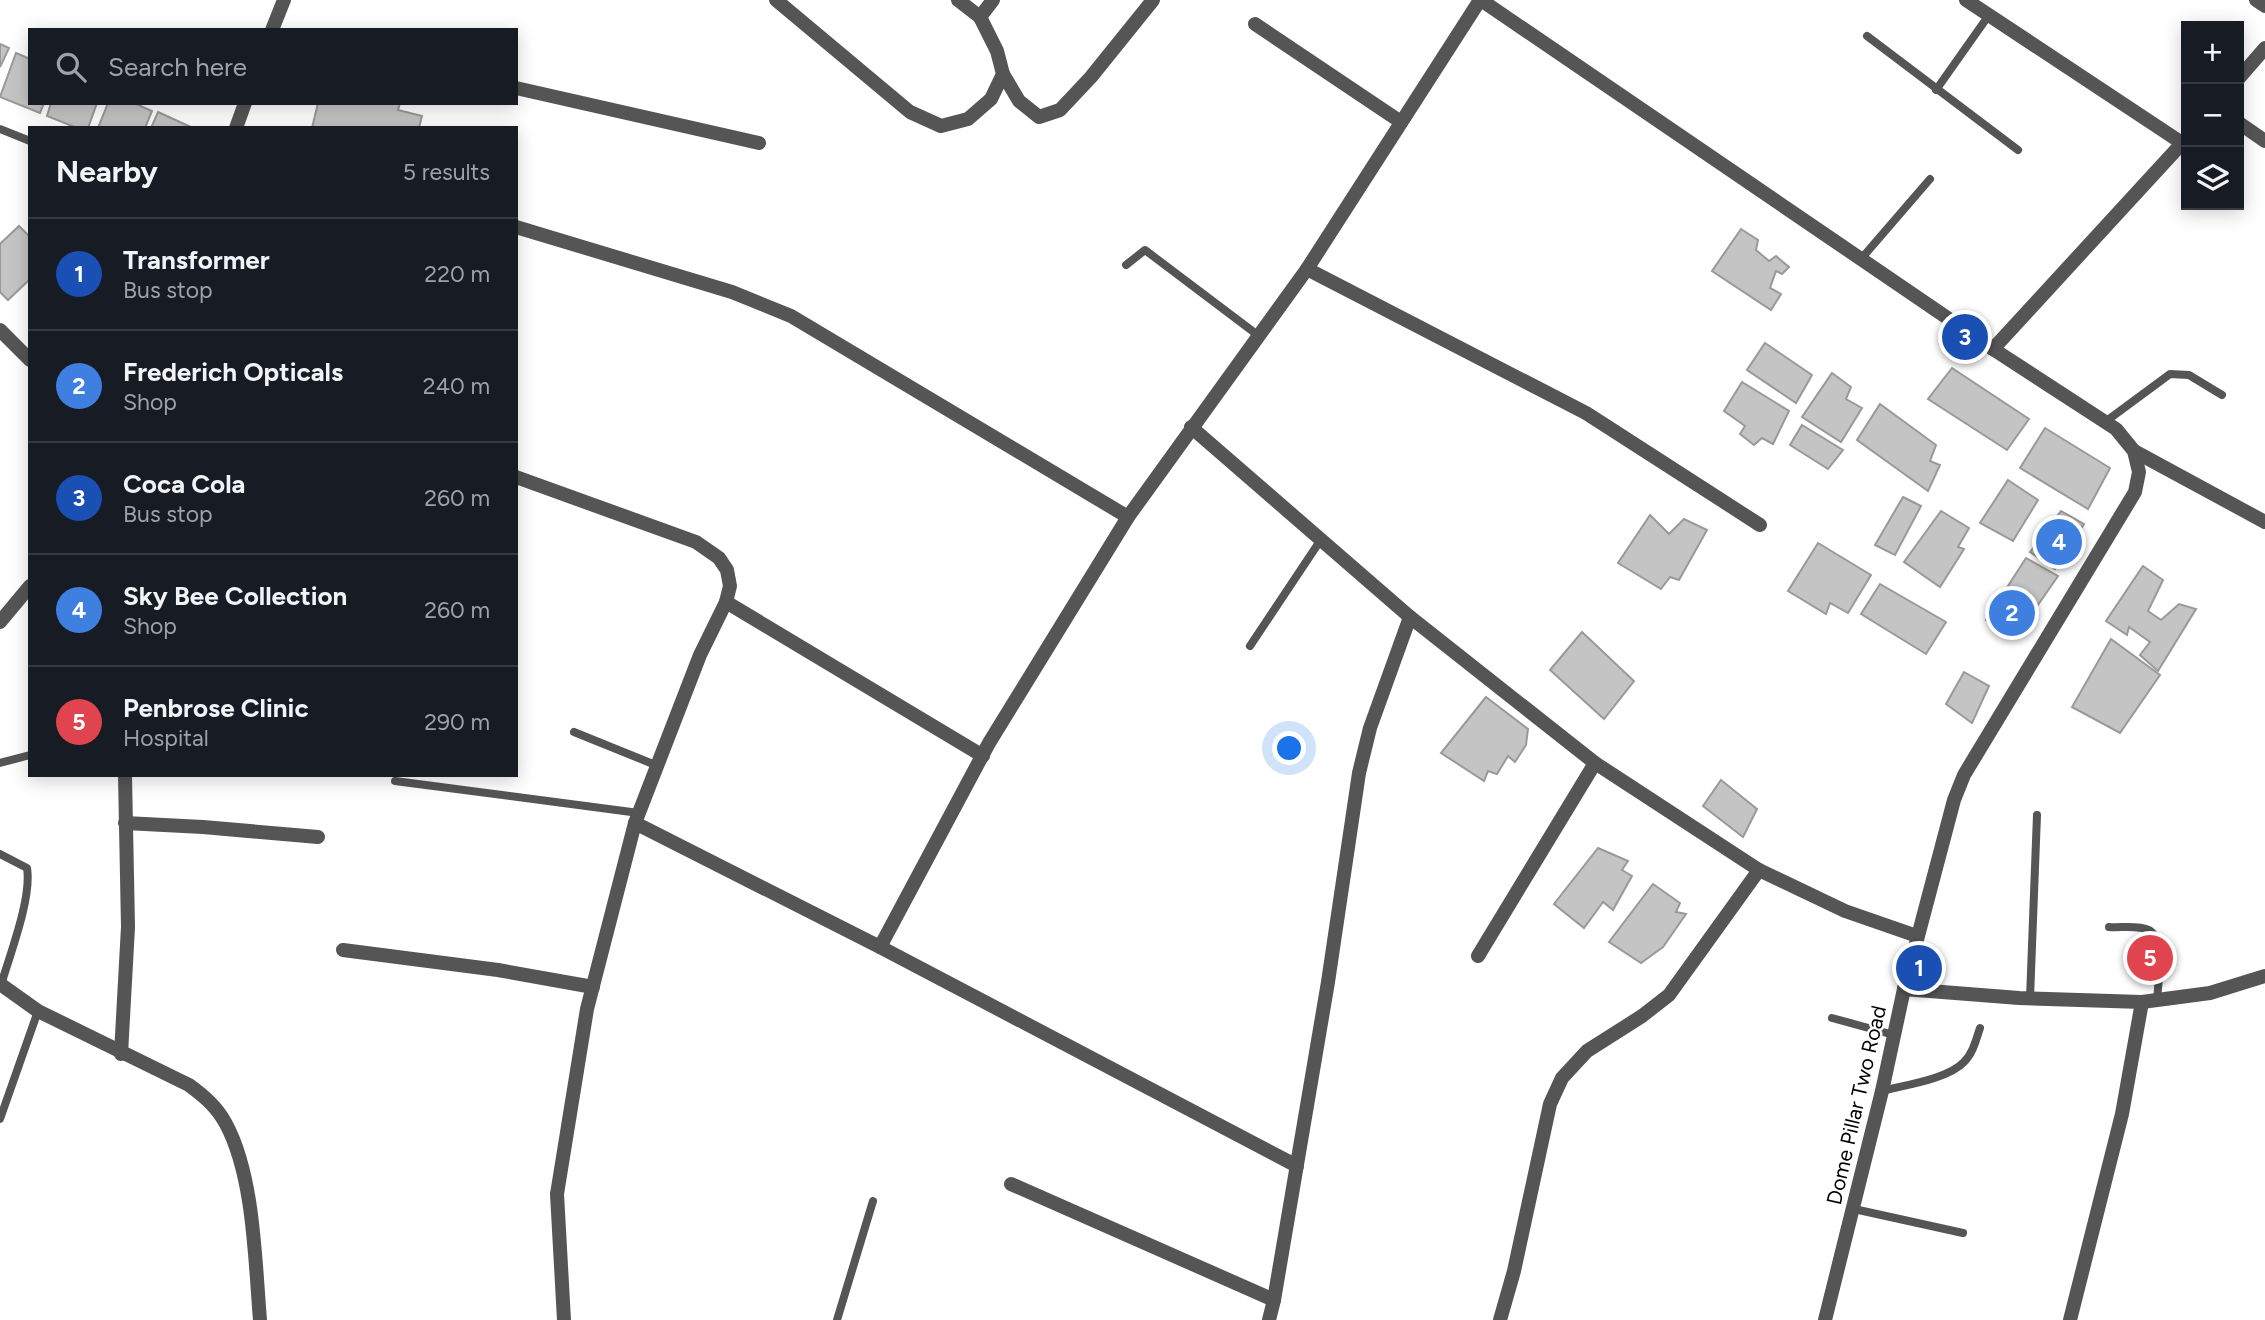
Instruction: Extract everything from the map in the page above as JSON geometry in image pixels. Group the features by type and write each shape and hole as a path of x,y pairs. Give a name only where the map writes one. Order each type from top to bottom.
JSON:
{"street":[{"path":"273,28 284,0"},
{"path":"776,0 910,113 941,126 968,119 991,100 1003,74"},
{"path":"958,0 979,17 997,51 1003,74 1019,101 1039,117 1060,110 1091,77 1153,0"},
{"path":"979,17 993,0"},
{"path":"880,947 983,756 1128,517 1307,269 1480,0 1993,349 2116,429 2134,451 2265,522"},
{"path":"1966,0 2181,139"},
{"path":"2256,0 2265,6"},
{"path":"1255,24 1401,122"},
{"path":"2244,72 2265,48"},
{"path":"518,88 759,143"},
{"path":"237,126 244,105"},
{"path":"2244,126 2265,141"},
{"path":"1993,349 2181,144"},
{"path":"518,228 732,292 791,316 1128,517"},
{"path":"1307,269 1586,414 1760,525"},
{"path":"0,330 28,358"},
{"path":"1191,427 1410,617 1595,763 1759,870 1845,911 1917,936"},
{"name":"Dome Pillar Two Road","path":"1825,1320 1854,1209 1917,936 1954,800 1964,775 2135,492 2139,472 2134,451"},
{"path":"518,478 696,542 719,558 727,570 730,586 726,602 700,654 637,818 587,1010 557,1194 564,1320"},
{"path":"0,622 28,588"},
{"path":"726,602 983,756"},
{"path":"1269,1320 1297,1166 1359,774 1370,727 1410,617"},
{"path":"1478,956 1595,763"},
{"path":"121,1054 128,927 125,777"},
{"path":"637,818 1297,1166"},
{"path":"125,823 318,837"},
{"path":"1500,1320 1514,1271 1550,1104 1562,1078 1587,1051 1642,1016 1669,995 1759,870"},
{"path":"343,950 498,970 593,987"},
{"path":"1904,989 2030,998 2150,1001 2210,993 2265,976"},
{"path":"1,985 38,1011 189,1085 208,1100 225,1122 237,1150 247,1194 260,1320"},
{"path":"2070,1320 2150,1001"},
{"path":"1010,1184 1274,1300"}],"lane":[{"path":"1936,90 1989,15"},
{"path":"1867,36 2018,150"},
{"path":"0,129 28,140"},
{"path":"1861,259 1930,179"},
{"path":"1126,265 1139,252 1146,250 1259,336"},
{"path":"2105,422 2169,374 2189,376 2222,395"},
{"path":"1250,646 1322,538"},
{"path":"574,732 659,766"},
{"path":"0,763 28,755"},
{"path":"395,781 637,818"},
{"path":"2030,998 2037,815"},
{"path":"0,854 27,868 29,878 1,985"},
{"path":"2109,927 2141,928 2150,930 2156,937 2160,951 2150,1001"},
{"path":"0,1119 38,1011"},
{"path":"1832,1018 1894,1035"},
{"path":"1882,1091 1942,1075 1963,1064 1973,1049 1980,1028"},
{"path":"837,1320 873,1201"},
{"path":"1854,1209 1963,1233"}],"building":[{"path":"0,44 9,48 0,67"},
{"path":"16,53 28,58 28,105 43,105 40,113 0,97"},
{"path":"50,105 96,105 89,126 72,126 47,116"},
{"path":"107,105 138,105 152,111 146,126 99,126"},
{"path":"318,105 399,105 398,110 422,116 420,126 312,126"},
{"path":"158,112 189,126 152,126"},
{"path":"19,226 28,235 28,281 8,300 0,292 0,244"},
{"path":"1741,229 1758,240 1756,250 1769,261 1776,256 1789,267 1782,274 1776,271 1770,288 1781,294 1771,310 1712,271"},
{"path":"1765,343 1812,375 1796,403 1747,370"},
{"path":"1952,368 2029,419 2007,450 1928,399"},
{"path":"1832,373 1851,387 1846,399 1862,408 1841,442 1802,417"},
{"path":"1742,382 1789,411 1773,444 1762,438 1754,445 1740,434 1745,426 1724,411"},
{"path":"1880,404 1936,445 1930,461 1940,465 1928,491 1857,440"},
{"path":"1802,425 1843,450 1828,469 1790,445"},
{"path":"2045,428 2110,468 2088,509 2020,468"},
{"path":"2008,480 2038,500 2013,541 1980,523"},
{"path":"1903,497 1921,506 1895,555 1875,545"},
{"path":"1941,511 1969,528 1958,547 1964,549 1940,587 1904,562"},
{"path":"2061,511 2084,524 2055,569 2030,552"},
{"path":"1650,515 1669,534 1684,519 1707,530 1679,580 1670,577 1661,589 1618,563"},
{"path":"1818,543 1871,575 1848,613 1830,603 1826,614 1788,591"},
{"path":"2026,558 2058,576 2015,638 1986,620"},
{"path":"2143,566 2163,580 2148,611 2161,620 2179,604 2196,609 2158,671 2140,655 2150,642 2129,627 2127,635 2106,621"},
{"path":"1880,584 1946,622 1926,654 1861,614"},
{"path":"1582,632 1634,681 1604,719 1550,670"},
{"path":"2111,639 2160,675 2120,733 2072,707"},
{"path":"1964,672 1989,686 1972,723 1946,704"},
{"path":"1486,697 1528,729 1526,745 1515,762 1508,756 1497,774 1488,771 1484,781 1441,753"},
{"path":"1721,780 1757,809 1743,837 1703,806"},
{"path":"1598,848 1628,861 1622,870 1632,876 1613,910 1603,902 1584,928 1554,904"},
{"path":"1653,884 1680,903 1676,912 1686,914 1663,947 1641,963 1609,942"}],"place":[{"name":"Coca Cola","path":"1965,337"},
{"name":"Sky Bee Collection","path":"2059,542"},
{"name":"Frederich Opticals","path":"2012,613"},
{"name":"Penbrose Clinic","path":"2150,958"},
{"name":"Transformer","path":"1919,968"}]}
